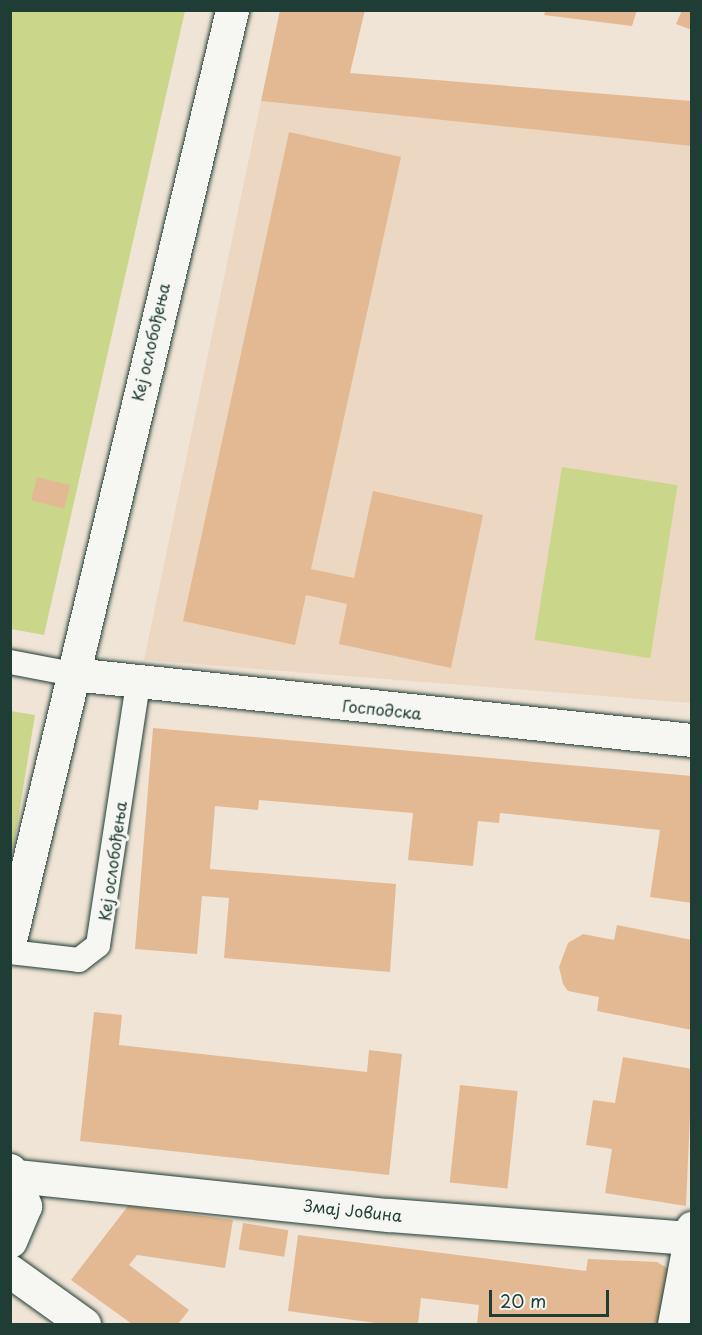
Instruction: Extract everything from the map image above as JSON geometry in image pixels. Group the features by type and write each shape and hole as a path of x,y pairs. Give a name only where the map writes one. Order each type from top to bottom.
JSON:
{"street":[{"name":"Кеј ослобођења","path":"10,940 232,10"},
{"name":"Господска","path":"73,674 149,686 692,740"},
{"name":"Змај Јовина","path":"13,1173 390,1215 691,1235"},
{"path":"10,1241 26,1206 13,1173"},
{"path":"674,1324 691,1235"},
{"path":"10,1271 84,1324"}],"lane":[{"path":"10,662 73,674"},
{"name":"Кеј ослобођења","path":"10,952 78,960 98,945 149,686"}],"shaded area":[{"path":"261,101 691,145 691,703 144,660"}],"green space":[{"path":"10,11 185,11 44,635 11,629"},
{"path":"562,467 678,485 650,658 535,640"},
{"path":"10,711 35,715 11,862"}],"building":[{"path":"280,10 365,10 350,73 692,101 692,146 261,101"},
{"path":"546,10 637,10 632,26 544,15"},
{"path":"682,10 692,10 692,30 676,24"},
{"path":"289,132 401,157 311,569 354,578 373,491 483,515 451,668 339,644 347,604 306,595 295,645 183,621"},
{"path":"37,477 70,485 64,509 31,500"},
{"path":"153,728 692,776 692,903 650,897 660,830 500,813 499,823 478,821 473,866 408,860 413,813 259,800 258,810 215,806 210,869 396,884 390,972 224,958 229,898 202,896 197,954 135,949"},
{"path":"617,925 692,940 692,1030 597,1011 599,997 568,991 563,984 559,967 568,943 583,934 614,940"},
{"path":"94,1012 122,1015 119,1045 367,1072 369,1050 402,1054 389,1175 80,1141"},
{"path":"623,1057 692,1069 686,1206 605,1193 612,1149 586,1145 593,1100 615,1103"},
{"path":"460,1085 518,1091 507,1189 450,1182"},
{"path":"128,1206 233,1220 225,1268 137,1255 129,1265 189,1310 178,1324 132,1324 71,1280"},
{"path":"243,1223 288,1230 284,1257 239,1250"},
{"path":"298,1235 586,1271 588,1259 657,1262 677,1274 667,1324 477,1324 479,1305 421,1298 418,1324 383,1324 288,1311"}]}
